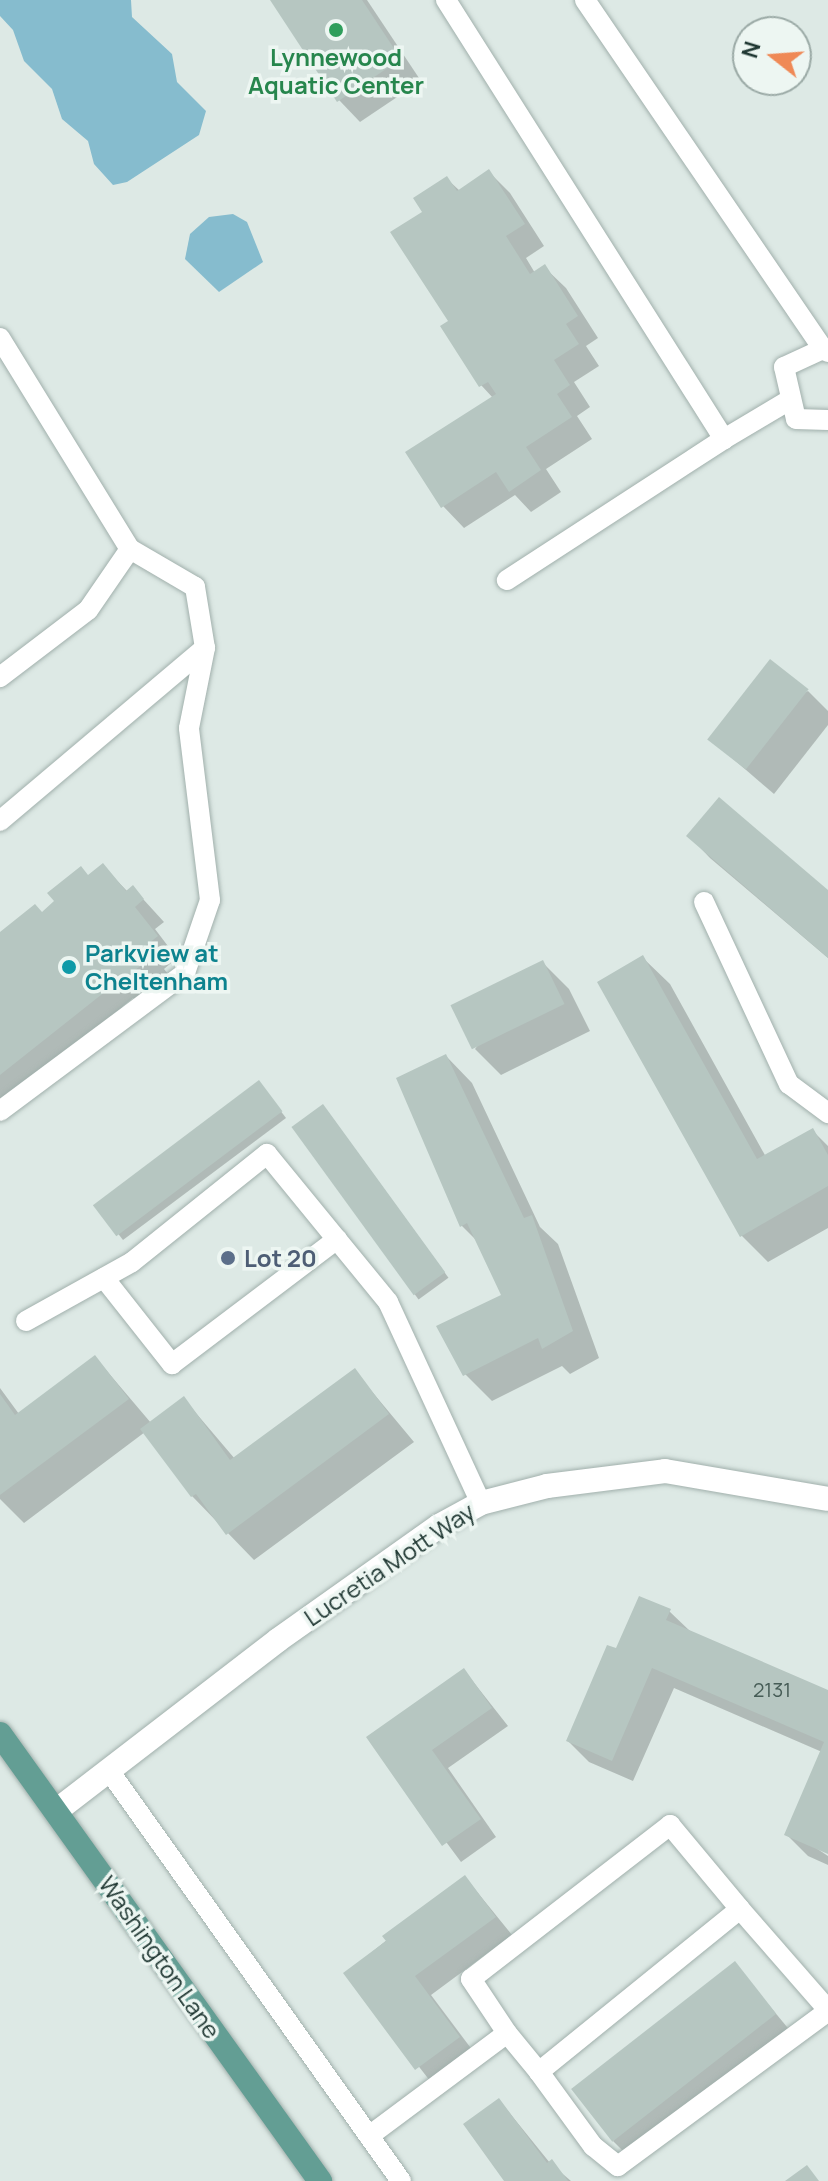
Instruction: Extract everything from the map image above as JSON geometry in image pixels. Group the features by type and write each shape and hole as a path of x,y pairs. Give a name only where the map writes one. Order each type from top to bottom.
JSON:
{"main road":[{"name":"Washington Lane","path":"0,1734 320,2181"}],"street":[{"name":"Lucretia Mott Way","path":"56,1811 278,1640 439,1526 481,1503 547,1486 665,1471 828,1499"}],"lane":[{"path":"446,0 724,439"},
{"path":"585,0 825,350 784,367 796,419 828,420"},
{"path":"0,338 130,549 195,587 205,648 189,728 210,900 185,973 0,1111"},
{"path":"507,580 791,399"},
{"path":"0,677 88,610 130,549"},
{"path":"0,821 205,648"},
{"path":"704,902 789,1084 828,1113"},
{"path":"26,1321 132,1262 267,1154 388,1302 481,1503"},
{"path":"104,1278 172,1364 337,1239"},
{"path":"110,1772 401,2181"},
{"path":"670,1825 740,1909 828,2010 618,2166 593,2146 507,2033 471,1979 670,1825"},
{"path":"539,2072 740,1909"},
{"path":"369,2136 507,2033"}],"water":[{"path":"0,0 131,0 132,17 172,54 177,82 206,111 199,135 127,182 113,185 94,164 88,141 62,119 52,89 24,61 13,30 0,16"},
{"path":"233,214 247,222 263,262 219,292 185,259 190,234 209,217"}],"building":[{"name":"Lynnewood Aquatic Center","path":"270,0 362,0 401,59 337,102"},
{"path":"489,169 525,224 506,236 530,274 545,264 578,316 566,324 579,344 554,360 570,385 557,394 572,417 526,447 541,470 509,492 496,472 441,508 405,452 496,394 488,382 479,387 440,326 448,321 390,232 422,212 413,198 447,176 457,191"},
{"path":"770,659 809,689 746,770 707,739"},
{"path":"719,797 828,890 828,958 686,836"},
{"name":"Parkview at Cheltenham","path":"103,863 126,891 133,885 144,899 135,907 158,936 144,947 152,957 117,984 111,977 102,985 106,991 0,1075 0,932 35,904 42,912 54,901 47,893 81,866 88,875"},
{"path":"643,955 757,1159 813,1128 828,1155 828,1186 740,1237 597,982"},
{"path":"543,960 564,1004 472,1049 450,1005"},
{"path":"446,1054 524,1218 532,1215 573,1331 542,1349 538,1338 463,1376 436,1326 501,1295 467,1223 460,1227 396,1078"},
{"path":"259,1080 282,1111 116,1236 93,1205"},
{"path":"323,1104 445,1272 414,1295 291,1127"},
{"path":"95,1355 129,1399 0,1495 0,1394 15,1415"},
{"path":"355,1368 389,1414 226,1535 196,1494 191,1497 140,1429 184,1396 230,1460"},
{"path":"639,1596 671,1609 666,1620 828,1690 828,1854 784,1835 824,1742 652,1668 612,1761 566,1741 607,1645 616,1648"},
{"path":"464,1668 492,1708 432,1750 481,1819 442,1846 366,1737"},
{"path":"465,1875 496,1917 415,1976 460,2037 415,2070 343,1973 386,1941 382,1936"},
{"path":"735,1961 776,2014 612,2142 571,2089"},
{"path":"499,2098 547,2163 552,2159 568,2181 504,2181 463,2124"},
{"path":"807,2165 819,2181 785,2181"}],"place":[{"name":"Lynnewood Aquatic Center","path":"336,30"},
{"name":"Parkview at Cheltenham","path":"69,967"},
{"name":"Lot 20","path":"228,1258"}]}
